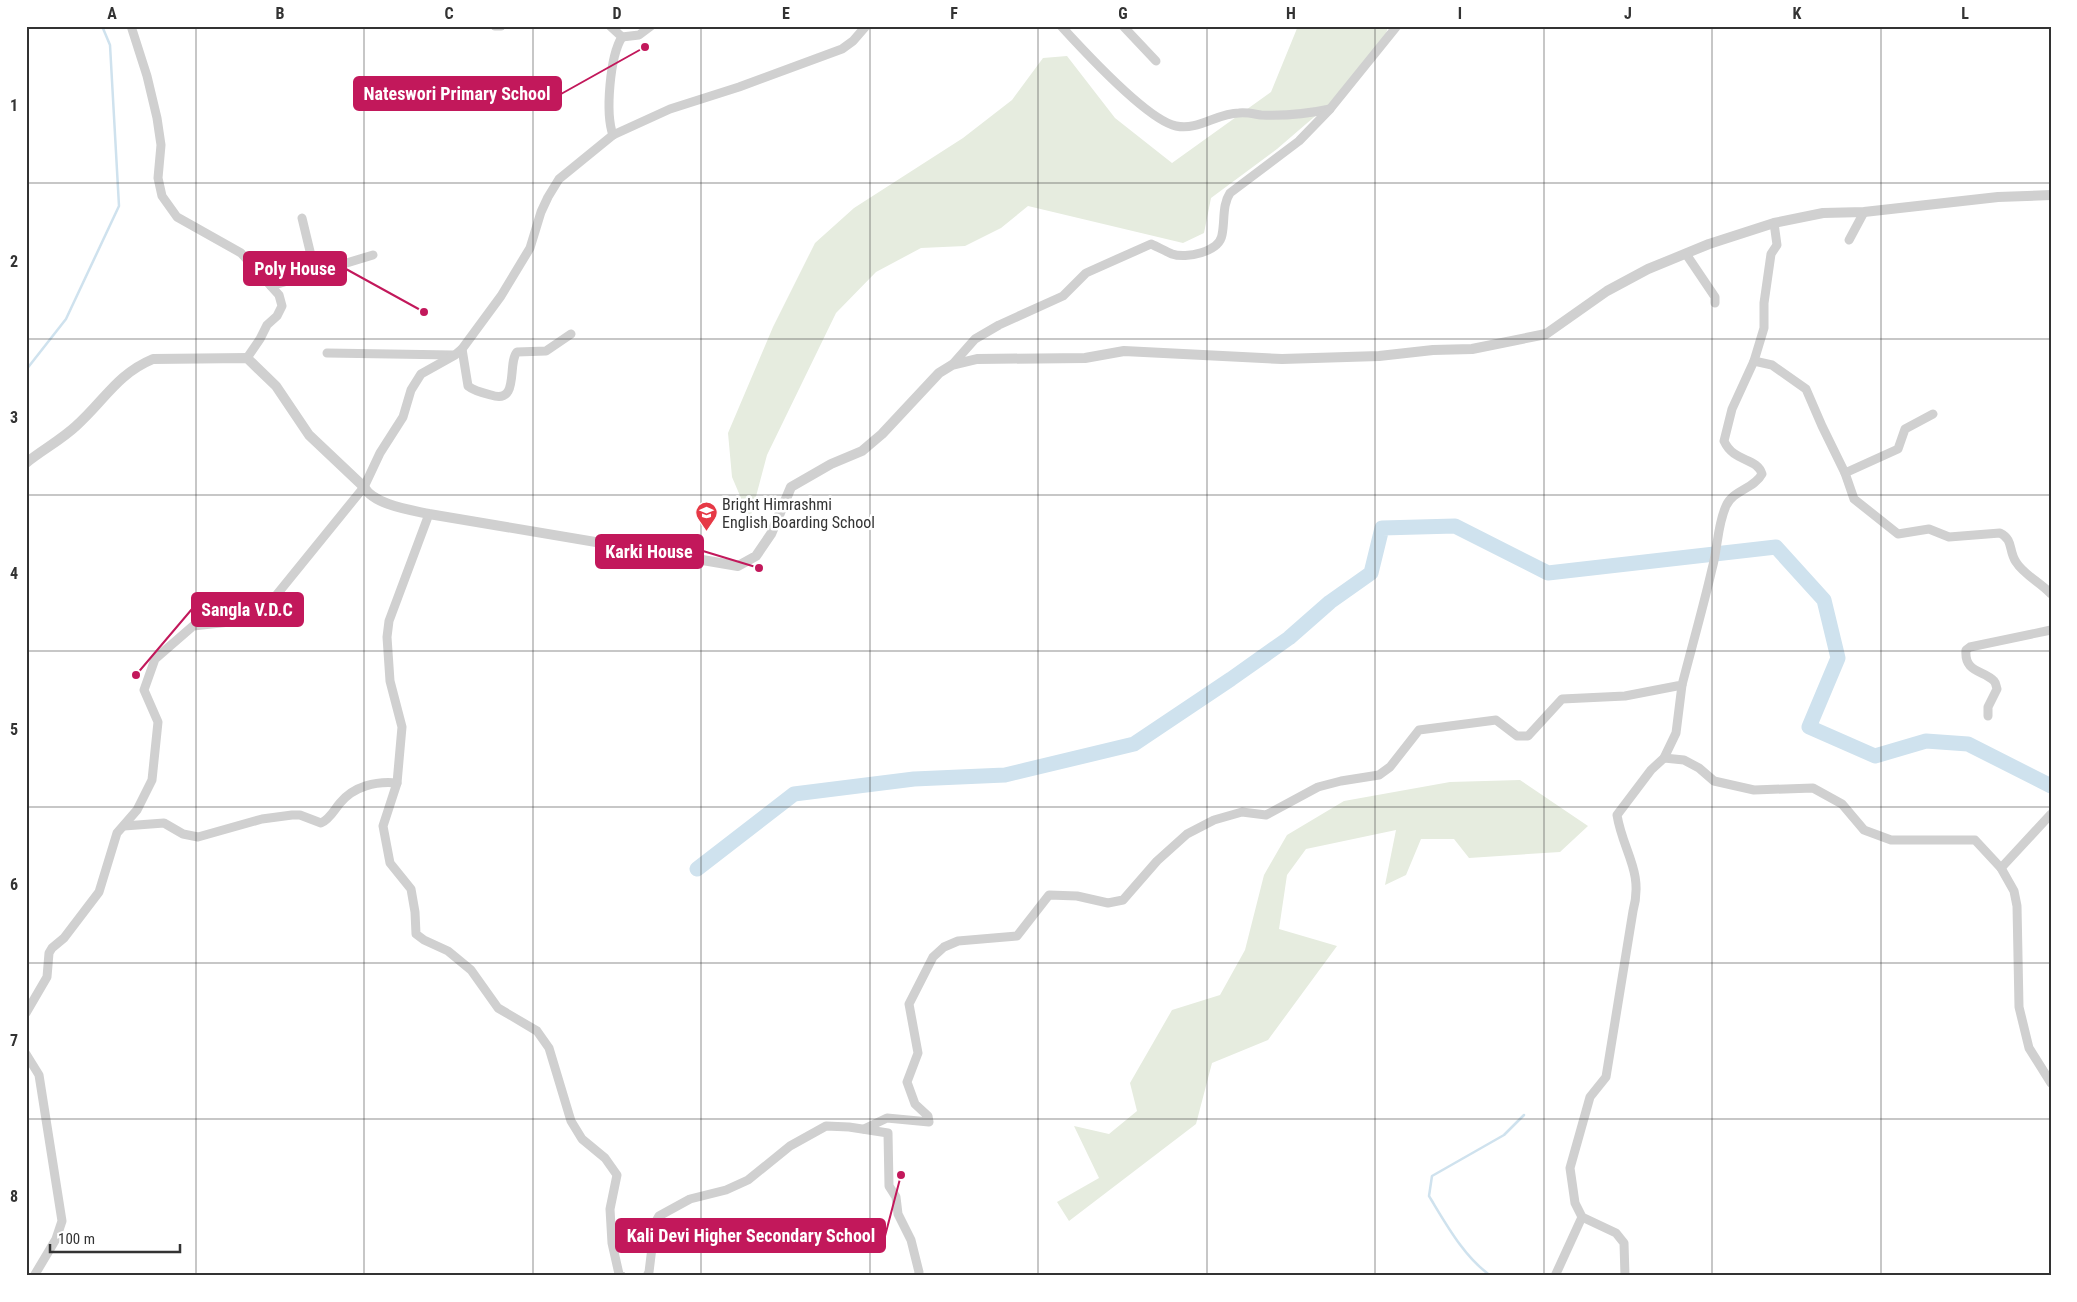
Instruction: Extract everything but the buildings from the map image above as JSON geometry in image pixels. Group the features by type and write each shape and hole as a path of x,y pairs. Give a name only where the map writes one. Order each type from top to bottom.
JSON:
{"street":[{"path":"131,26 147,76 157,118 160,145 158,178 162,196 178,217 241,253 279,295 282,306 277,316 267,325 260,340 247,358"},
{"path":"495,26 501,26"},
{"path":"610,26 622,37 639,35 651,26"},
{"path":"26,1013 47,977 49,953 64,938 99,892 118,833 138,810 152,780 158,722 144,690 155,659 193,626 257,619 364,488 380,453 403,416 412,390 421,374 459,352 501,296 530,248 541,212 559,179 613,135 670,109 739,87 842,49 853,41 866,26"},
{"path":"1061,26 1098,66 1143,106 1175,126 1208,122 1226,115 1239,113 1294,115 1330,109"},
{"path":"1123,26 1156,61"},
{"path":"26,463 76,426 122,377 142,364 153,359 247,358 276,386 308,435 374,498 396,506 429,514 738,566 756,556 771,534 791,486 831,464 862,451 882,434 939,373 952,364 976,339 999,325 1063,296 1086,273 1150,244 1174,254 1203,252 1214,247 1222,238 1225,201 1230,194 1299,141 1330,109 1397,26"},
{"path":"613,135 608,116 613,68 618,44 622,37"},
{"path":"952,364 977,359 1085,358 1124,351 1282,359 1379,356 1432,350 1472,349 1546,334 1607,291 1648,269 1709,244 1774,223 1823,214 1864,212 1944,202 2025,195 2051,195"},
{"path":"1849,240 1864,212"},
{"path":"302,218 315,272"},
{"path":"1625,1276 1624,1243 1616,1233 1582,1217 1575,1203 1570,1168 1590,1097 1606,1077 1637,895 1636,875 1620,828 1618,815 1651,770 1664,758 1676,733 1682,685 1713,568 1718,527 1726,504 1732,496 1752,486 1762,474 1761,469 1752,462 1735,456 1724,441 1732,409 1754,361 1764,328 1764,303 1771,254 1777,245 1774,223"},
{"path":"1686,254 1715,297 1715,303"},
{"path":"271,286 373,256"},
{"path":"459,352 468,386 495,396 502,396 507,393 510,385 514,372 512,360 517,352 546,351 571,334"},
{"path":"327,352 459,352"},
{"path":"1754,361 1772,365 1806,389 1845,473 1854,499 1898,534 1929,529 1949,537 2000,532 2007,536 2012,556 2020,568 2049,589"},
{"path":"1845,473 1898,449 1905,429 1933,414"},
{"path":"429,514 389,621 387,637 390,682 402,727 397,783 383,826 390,862 411,889 416,934 424,940 448,951 471,970 498,1008 537,1031 550,1048 571,1122 582,1139 605,1158 617,1175 610,1210 612,1243 619,1274 622,1276"},
{"path":"1988,716 1988,707 1997,689 1994,681 1971,667 1966,656 1966,650 1970,647 2051,630"},
{"path":"864,1129 887,1118 929,1122 928,1116 915,1104 907,1082 918,1053 909,1004 933,956 944,947 958,941 1017,936 1049,895 1077,896 1108,904 1123,900 1157,861 1187,834 1214,820 1242,812 1266,815 1318,787 1379,775 1390,767 1419,730 1496,720 1517,736 1528,736 1553,706 1562,699 1624,696 1682,685"},
{"path":"1664,758 1684,760 1700,768 1714,781 1754,790 1813,788 1842,804 1864,830 1890,840 1975,840 2001,868 2014,891 2017,906 2019,1007 2029,1048 2051,1084"},
{"path":"124,826 164,823 183,834 198,837 262,819 292,814 300,815 318,824 330,817 346,796 365,785 382,782 397,783"},
{"path":"2001,868 2051,814"},
{"path":"26,1054 39,1075 62,1220 56,1239 34,1276"},
{"path":"647,1276 655,1223 659,1216 690,1199 726,1190 748,1180 790,1146 826,1126 888,1133 888,1186 896,1197 898,1214 911,1240 919,1272 918,1276"},
{"path":"1556,1276 1582,1217"}],"shaded area":[{"path":"1298,26 1388,26 1386,34 1342,93 1277,149 1211,198 1204,233 1183,243 1028,206 1001,228 965,246 921,248 876,272 836,313 767,455 750,519 732,477 728,433 773,327 815,243 854,208 963,138 1012,100 1043,58 1067,56 1115,118 1172,163 1271,92"},
{"path":"1520,780 1588,826 1560,852 1469,858 1454,839 1421,839 1406,875 1385,885 1396,830 1306,849 1287,875 1279,929 1337,946 1268,1040 1212,1063 1196,1124 1069,1221 1057,1202 1099,1178 1074,1126 1109,1134 1137,1111 1130,1083 1172,1010 1220,995 1245,950 1264,875 1287,835 1344,801 1450,782"}],"waterway":[{"path":"26,370 66,319 119,206 110,45 102,26"},
{"path":"697,869 794,794 914,779 1005,775 1134,744 1289,638 1330,602 1371,573 1382,528 1455,526 1548,573 1776,547 1824,600 1838,658 1809,727 1875,756 1926,741 1968,744 2051,786"},
{"path":"1491,1276 1464,1250 1429,1196 1432,1176 1504,1135 1524,1115"}],"place":[{"name":"Nateswori Primary School","path":"645,47"},
{"name":"Poly House","path":"424,312"},
{"name":"Bright Himrashmi English Boarding School","path":"706,532"},
{"name":"Karki House","path":"759,568"},
{"name":"Sangla V.D.C","path":"136,675"},
{"name":"Kali Devi Higher Secondary School","path":"901,1175"}]}
